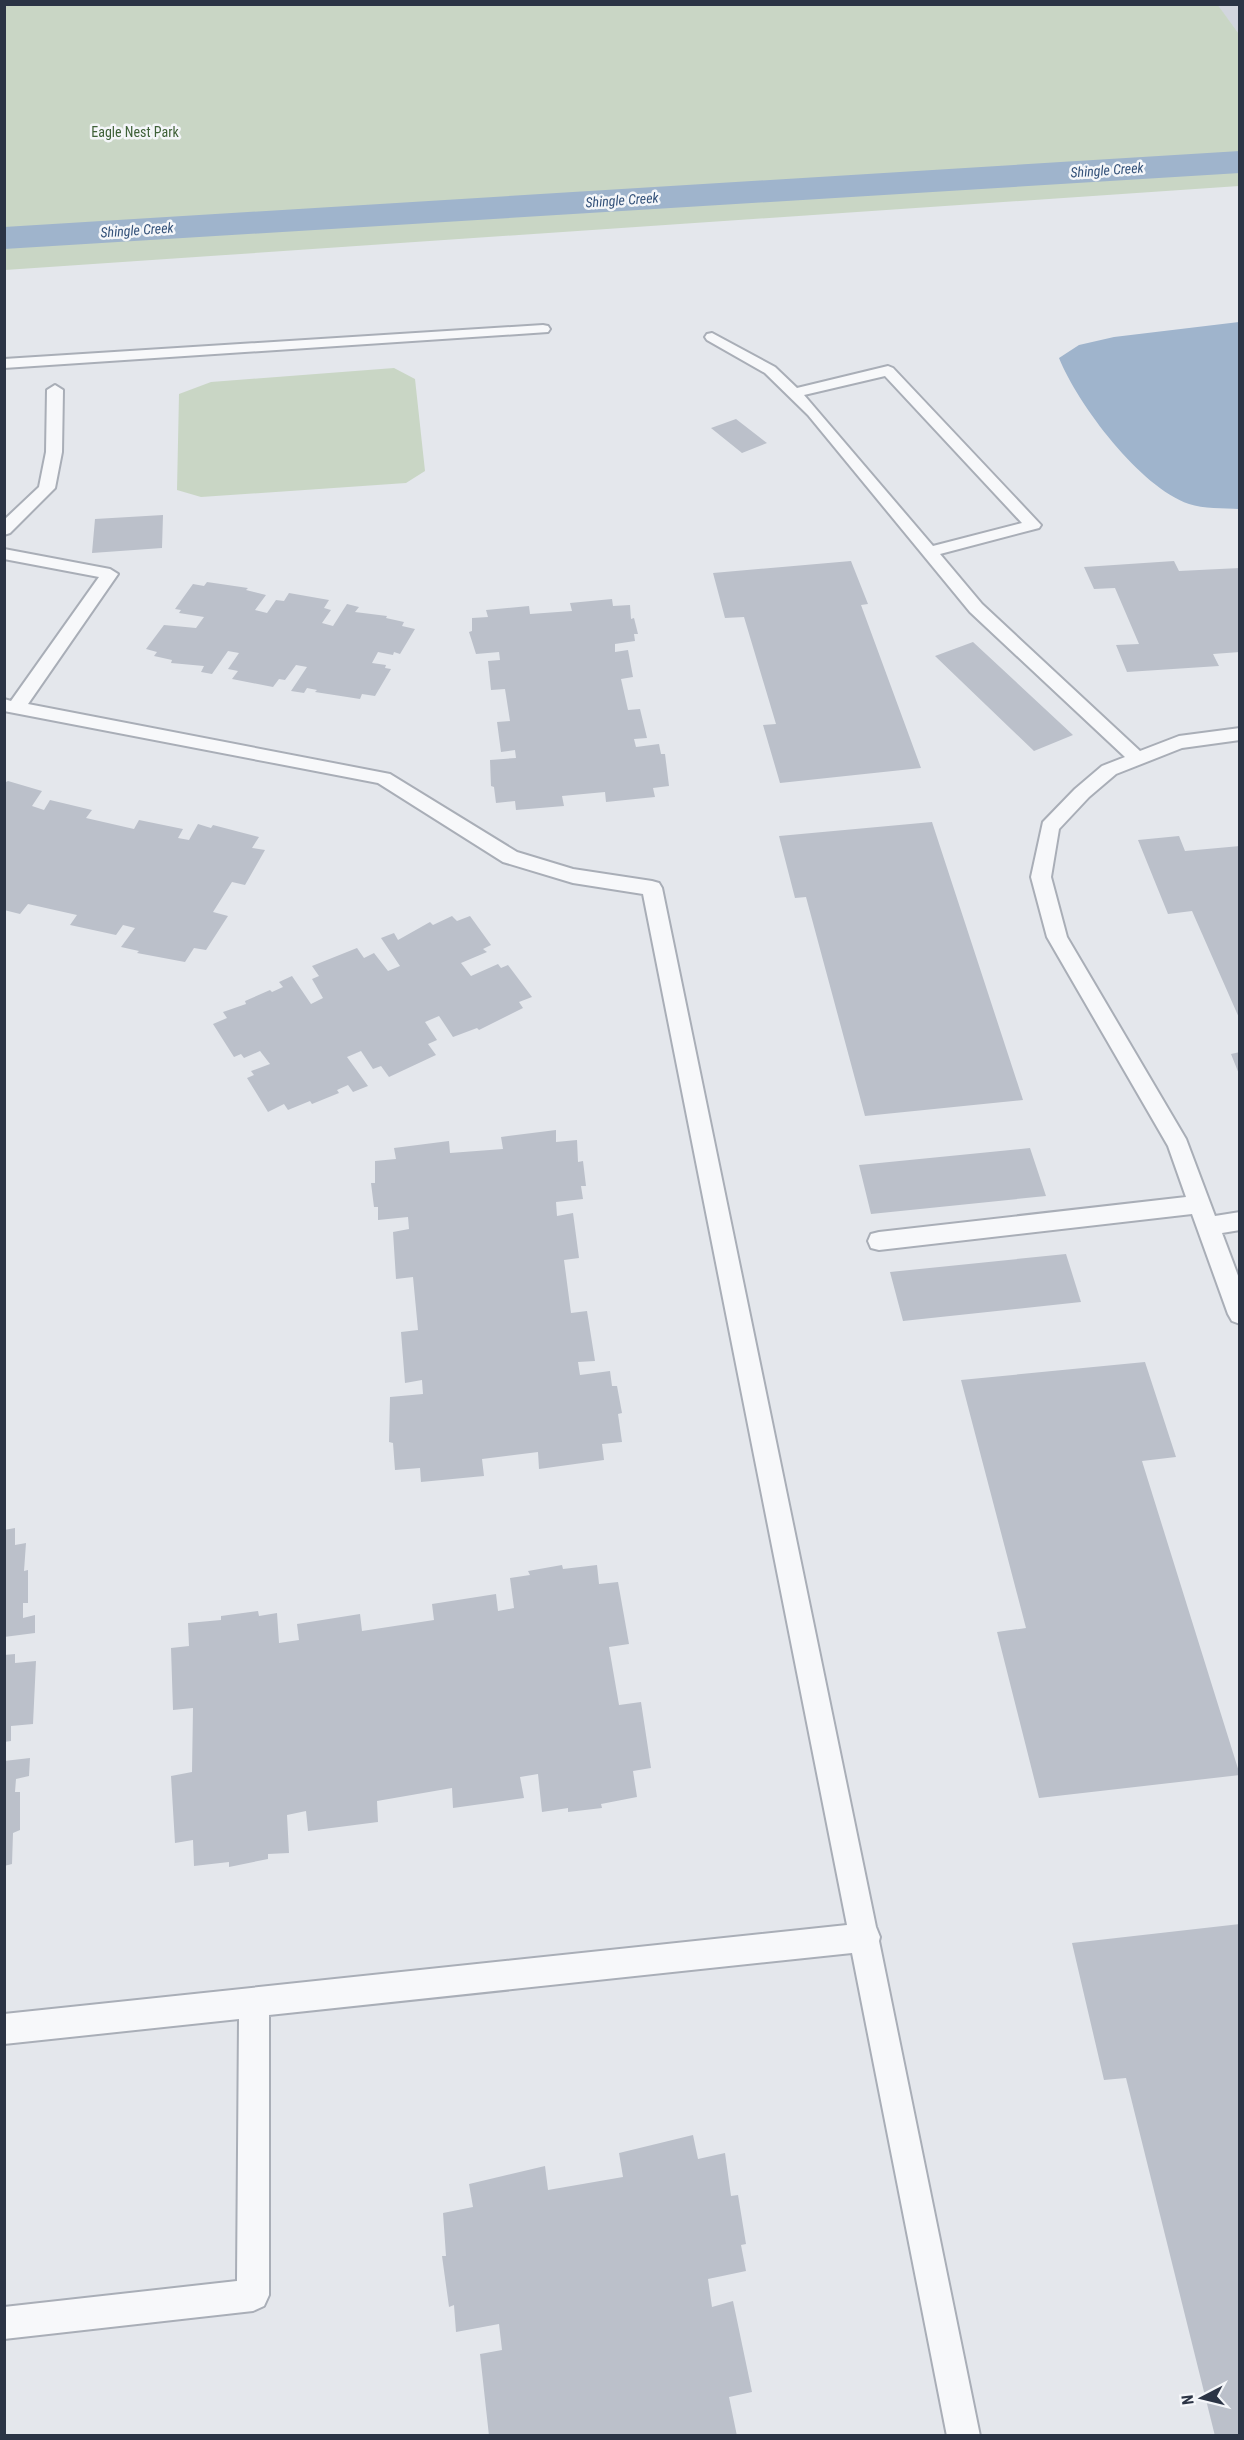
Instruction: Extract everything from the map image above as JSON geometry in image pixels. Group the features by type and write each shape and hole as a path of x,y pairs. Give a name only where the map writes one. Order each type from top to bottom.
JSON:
{"lane":[{"path":"4,364 543,328"},
{"path":"712,337 771,370 813,412 976,608 1138,759"},
{"path":"793,393 888,371 1033,525 928,552"},
{"path":"4,530 47,488 54,452 55,390"},
{"path":"4,554 110,574 10,706 383,778 510,856 573,876 652,888 866,1937 964,2436"},
{"path":"1239,734 1179,742 1109,770 1082,793 1050,828 1041,877 1057,937 1178,1145 1239,1314"},
{"path":"879,1241 1199,1204"},
{"path":"1208,1226 1239,1221"},
{"path":"4,2029 866,1937"},
{"path":"4,2323 253,2295 254,2002"}],"shaded area":[{"path":"1217,5 1239,5 1239,34"}],"green space":[{"name":"Eagle Nest Park","path":"1217,4 1239,34 1239,186 5,270 5,5"},
{"path":"394,368 415,379 425,471 406,483 201,497 177,490 179,394 211,382"}],"water":[{"path":"1239,322 1239,509 1195,506 1170,495 1131,463 1080,398 1059,358 1079,345 1114,337"}],"building":[{"path":"736,419 767,443 742,453 711,428"},
{"path":"163,515 162,548 92,553 95,519"},
{"path":"851,561 868,604 861,605 921,768 780,783 763,725 776,724 744,617 725,618 713,573"},
{"path":"1174,561 1179,571 1240,568 1240,652 1213,654 1219,666 1127,672 1116,645 1139,644 1115,588 1094,589 1084,567"},
{"path":"207,582 248,588 246,590 266,595 255,610 267,613 276,600 284,601 289,593 329,600 324,608 331,610 322,623 333,626 347,604 359,607 355,612 387,616 386,618 404,622 402,626 415,629 400,654 378,652 372,663 386,665 385,668 391,669 375,696 362,694 360,699 315,692 317,690 307,688 304,693 291,691 307,667 296,665 285,680 279,679 273,687 232,679 238,671 228,669 239,653 228,651 212,674 201,672 204,666 171,663 172,660 154,656 157,652 146,649 164,625 196,628 204,617 179,613 181,610 175,609 193,584 204,586"},
{"path":"612,599 613,606 630,605 631,619 634,618 638,634 634,634 635,641 615,644 615,652 628,650 633,677 621,679 628,710 640,709 647,738 634,739 636,747 659,744 661,754 665,754 669,786 653,788 655,797 606,802 605,792 562,796 564,806 516,810 515,801 496,803 494,787 491,786 490,760 516,758 515,750 501,752 497,722 510,721 505,689 491,690 488,661 500,660 499,652 476,654 469,632 472,631 472,618 488,617 486,610 529,606 530,614 572,611 570,603"},
{"path":"973,642 1073,735 1034,751 935,656"},
{"path":"8,781 42,791 32,806 44,810 50,800 92,810 86,818 134,829 139,820 183,829 178,838 189,840 198,824 211,828 213,825 259,837 252,848 265,850 245,885 232,882 213,912 228,916 206,950 194,948 185,962 137,953 139,951 121,947 135,928 123,925 116,935 70,925 77,915 28,904 20,914 4,910 4,783"},
{"path":"932,822 1023,1100 865,1116 806,897 795,898 779,836"},
{"path":"1179,836 1185,851 1240,846 1240,1020 1192,911 1168,914 1138,840"},
{"path":"452,916 457,921 470,916 491,945 483,949 487,952 461,963 471,976 498,964 501,968 508,965 532,997 519,1002 523,1008 479,1030 477,1028 453,1037 439,1016 425,1022 437,1040 428,1044 436,1055 389,1077 381,1066 373,1069 361,1051 347,1057 368,1086 353,1092 348,1085 337,1090 339,1093 312,1104 310,1101 288,1110 284,1104 268,1112 247,1078 254,1075 251,1071 270,1064 260,1051 244,1058 241,1054 234,1057 213,1024 227,1018 223,1012 246,1004 245,1001 270,990 272,992 283,987 279,982 292,976 311,1004 323,998 312,979 319,976 312,966 357,948 364,958 374,953 388,971 400,966 381,938 394,933 398,940 430,922 433,925"},
{"path":"1240,1052 1240,1074 1239,1074 1231,1054"},
{"path":"556,1130 556,1142 577,1140 578,1162 583,1161 586,1186 581,1186 583,1199 556,1202 557,1216 573,1213 579,1258 564,1260 571,1313 587,1311 595,1361 578,1362 580,1375 610,1371 612,1386 617,1386 622,1413 618,1414 622,1442 602,1444 604,1460 539,1469 538,1452 482,1459 484,1476 421,1482 420,1468 395,1470 393,1443 389,1442 390,1397 423,1394 422,1380 405,1383 401,1332 418,1330 413,1277 396,1279 393,1232 409,1229 408,1217 378,1220 378,1207 374,1207 371,1183 375,1183 375,1161 396,1159 394,1148 449,1141 450,1153 503,1149 501,1137"},
{"path":"1030,1148 1046,1196 871,1214 859,1165"},
{"path":"1066,1254 1081,1302 903,1321 890,1272"},
{"path":"1145,1362 1176,1457 1142,1461 1240,1775 1039,1798 997,1632 1026,1628 961,1380"},
{"path":"15,1528 15,1545 26,1543 24,1571 28,1570 28,1603 23,1603 23,1618 35,1615 35,1633 4,1637 4,1530"},
{"path":"562,1565 563,1569 597,1565 599,1584 618,1582 629,1644 609,1647 619,1705 641,1702 651,1768 633,1771 637,1797 601,1804 602,1808 568,1812 568,1808 542,1812 538,1774 520,1777 524,1798 453,1808 452,1788 377,1801 378,1822 308,1831 306,1811 287,1815 289,1853 268,1854 268,1859 229,1867 229,1862 194,1866 193,1840 175,1843 171,1776 192,1772 193,1708 173,1710 171,1648 189,1646 188,1623 221,1620 221,1616 258,1611 259,1616 277,1613 279,1643 299,1640 297,1624 360,1614 362,1631 434,1620 432,1604 496,1594 498,1611 514,1608 510,1578 530,1575 528,1571"},
{"path":"15,1654 15,1663 36,1661 33,1724 11,1726 11,1741 4,1742 4,1655"},
{"path":"30,1758 29,1776 16,1779 15,1792 20,1792 20,1830 13,1833 12,1864 4,1866 4,1761"},
{"path":"1240,1924 1240,2436 1215,2436 1126,2078 1104,2080 1072,1943"},
{"path":"693,2135 698,2159 725,2153 731,2196 738,2195 746,2244 741,2245 746,2271 708,2279 712,2307 733,2301 752,2392 729,2397 737,2436 489,2436 480,2354 502,2350 499,2324 456,2332 454,2305 449,2307 442,2256 446,2256 443,2213 473,2207 469,2184 545,2166 548,2190 623,2177 619,2153"}],"waterway":[{"name":"Shingle Creek","path":"4,238 1240,162"}]}
